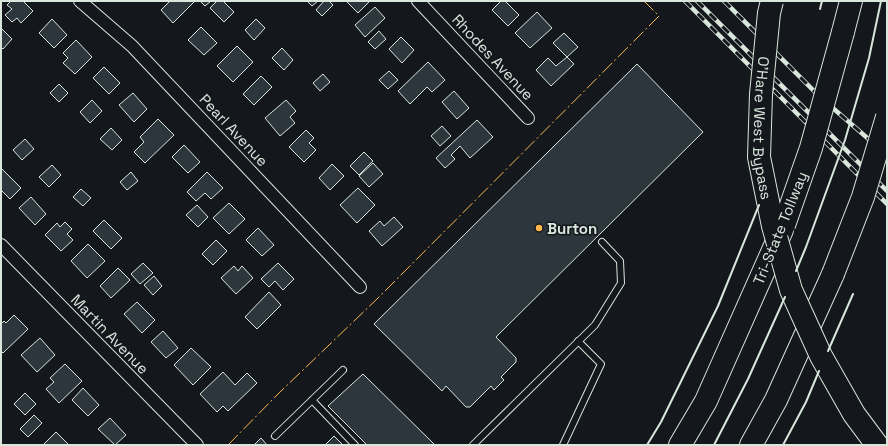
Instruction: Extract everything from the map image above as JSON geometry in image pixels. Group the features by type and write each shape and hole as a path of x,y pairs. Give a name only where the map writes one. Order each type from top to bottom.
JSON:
{"highway":[{"name":"O'Hare West Bypass","path":"772,1 761,94 759,157 773,226 791,290 821,356 854,414 877,445"},
{"name":"Tri-State Tollway","path":"680,445 706,401 784,225 811,148 851,1"},
{"path":"751,445 776,400 833,274 863,197 887,117"}],"street":[{"name":"Pearl Avenue","path":"80,1 132,46 360,287"},
{"name":"Rhodes Avenue","path":"418,1 528,118"},
{"name":"Martin Avenue","path":"1,245 197,445"}],"lane":[{"path":"473,445 595,325 621,283 620,261 602,242"},
{"path":"563,445 601,364 578,341"},
{"path":"275,436 343,370"},
{"path":"312,400 355,445"}],"building":[{"path":"11,1 23,1 33,11 21,23 17,18 12,22 5,15 12,9 7,5"},
{"path":"170,1 195,1 173,23 161,10"},
{"path":"200,1 211,1 205,6"},
{"path":"217,1 223,1 234,12 224,22 210,8"},
{"path":"307,1 318,1 312,6"},
{"path":"324,1 329,1 333,5 322,16 316,10"},
{"path":"346,1 370,1 358,13"},
{"path":"501,1 505,1 519,15 508,26 492,10"},
{"path":"375,7 385,18 365,37 355,25"},
{"path":"537,12 552,28 530,48 515,33"},
{"path":"52,19 67,35 54,48 39,33"},
{"path":"256,19 265,28 254,40 245,30"},
{"path":"201,27 217,43 204,55 188,40"},
{"path":"1,28 12,39 3,49 1,47"},
{"path":"379,31 386,39 375,49 368,42"},
{"path":"564,33 578,47 567,57 553,43"},
{"path":"401,37 414,50 402,63 389,49"},
{"path":"76,40 92,57 75,74 63,63 68,58 63,53"},
{"path":"237,46 253,62 233,82 217,66"},
{"path":"282,48 293,60 284,70 272,58"},
{"path":"567,57 574,64 551,86 536,70 548,58 556,66"},
{"path":"428,62 445,80 432,92 427,87 410,104 398,91"},
{"name":"Burton","path":"637,64 703,132 496,337 516,358 516,362 501,377 504,380 494,390 491,386 470,407 466,407 446,386 442,391 374,324"},
{"path":"104,67 120,83 109,94 93,78"},
{"path":"389,71 398,80 388,89 379,80"},
{"path":"323,74 330,82 320,91 313,83"},
{"path":"261,76 272,87 254,105 243,94"},
{"path":"59,84 68,93 59,102 50,93"},
{"path":"454,91 469,108 457,119 442,102"},
{"path":"133,93 147,109 134,122 119,105"},
{"path":"92,100 102,111 90,123 80,112"},
{"path":"286,100 296,111 290,117 295,123 280,136 265,118"},
{"path":"158,119 174,135 145,163 134,152 144,142 140,137"},
{"path":"477,120 493,137 470,158 460,146 451,155 455,159 445,168 436,158"},
{"path":"442,126 451,136 440,146 431,136"},
{"path":"111,128 122,140 112,150 100,139"},
{"path":"306,130 314,138 309,143 316,150 304,162 289,147"},
{"path":"25,139 34,149 22,160 13,150"},
{"path":"184,145 200,162 188,173 172,157"},
{"path":"364,152 373,161 359,175 350,166"},
{"path":"373,163 383,174 369,187 359,176"},
{"path":"332,164 344,176 330,190 319,178"},
{"path":"52,165 61,175 49,187 39,177"},
{"path":"1,168 21,188 10,199 1,190"},
{"path":"131,172 138,181 127,190 120,182"},
{"path":"207,172 223,188 211,199 205,193 196,201 187,192"},
{"path":"358,188 375,205 357,223 340,205"},
{"path":"81,189 91,198 83,206 73,197"},
{"path":"31,197 46,214 35,225 19,208"},
{"path":"229,203 245,219 229,234 213,218"},
{"path":"197,205 208,217 198,227 186,215"},
{"path":"394,217 403,227 382,246 369,231 380,221 384,226"},
{"path":"104,220 122,238 111,249 93,231"},
{"path":"65,222 72,229 67,234 73,240 61,251 45,235 57,223 60,227"},
{"path":"258,228 274,245 262,256 246,240"},
{"path":"216,240 227,251 213,265 202,254"},
{"path":"88,244 105,261 87,278 71,261"},
{"path":"143,263 153,273 140,284 131,274"},
{"path":"278,263 294,279 283,290 275,281 269,287 261,279"},
{"path":"234,266 238,271 242,266 253,278 236,294 221,278"},
{"path":"118,268 130,280 111,298 100,286"},
{"path":"154,276 162,286 153,295 144,285"},
{"path":"269,292 281,305 257,329 245,317"},
{"path":"137,302 155,320 142,333 124,314"},
{"path":"14,315 28,329 3,353 1,351 1,324 4,321 6,323"},
{"path":"163,331 178,348 166,358 151,342"},
{"path":"40,338 55,355 37,372 21,355"},
{"path":"191,348 211,367 193,385 174,365"},
{"path":"65,364 82,381 59,403 46,389 54,382 50,378"},
{"path":"223,372 235,385 247,373 257,383 228,411 223,406 217,412 200,394"},
{"path":"363,374 435,445 367,445 328,406"},
{"path":"83,388 99,405 88,416 72,400"},
{"path":"25,393 36,404 25,415 14,404"},
{"path":"34,415 42,423 28,437 20,429"},
{"path":"110,418 126,435 115,445 98,429"},
{"path":"56,432 69,445 43,445"},
{"path":"334,436 343,445 325,445"},
{"path":"261,438 267,445 254,445"}],"railway":[{"path":"685,1 887,204"},
{"path":"697,1 887,191"},
{"path":"724,1 819,96 887,155"}],"wall":[{"path":"820,9 822,1"},
{"path":"796,271 845,140 869,58 881,1"},
{"path":"647,445 661,422 718,306 759,205"},
{"path":"828,351 853,294"},
{"path":"714,445 748,379 785,297"},
{"path":"783,445 806,402 819,371"}],"power":[{"path":"228,445 278,394 378,298 659,16 644,1"}],"place":[{"name":"Burton","path":"539,228"}]}
